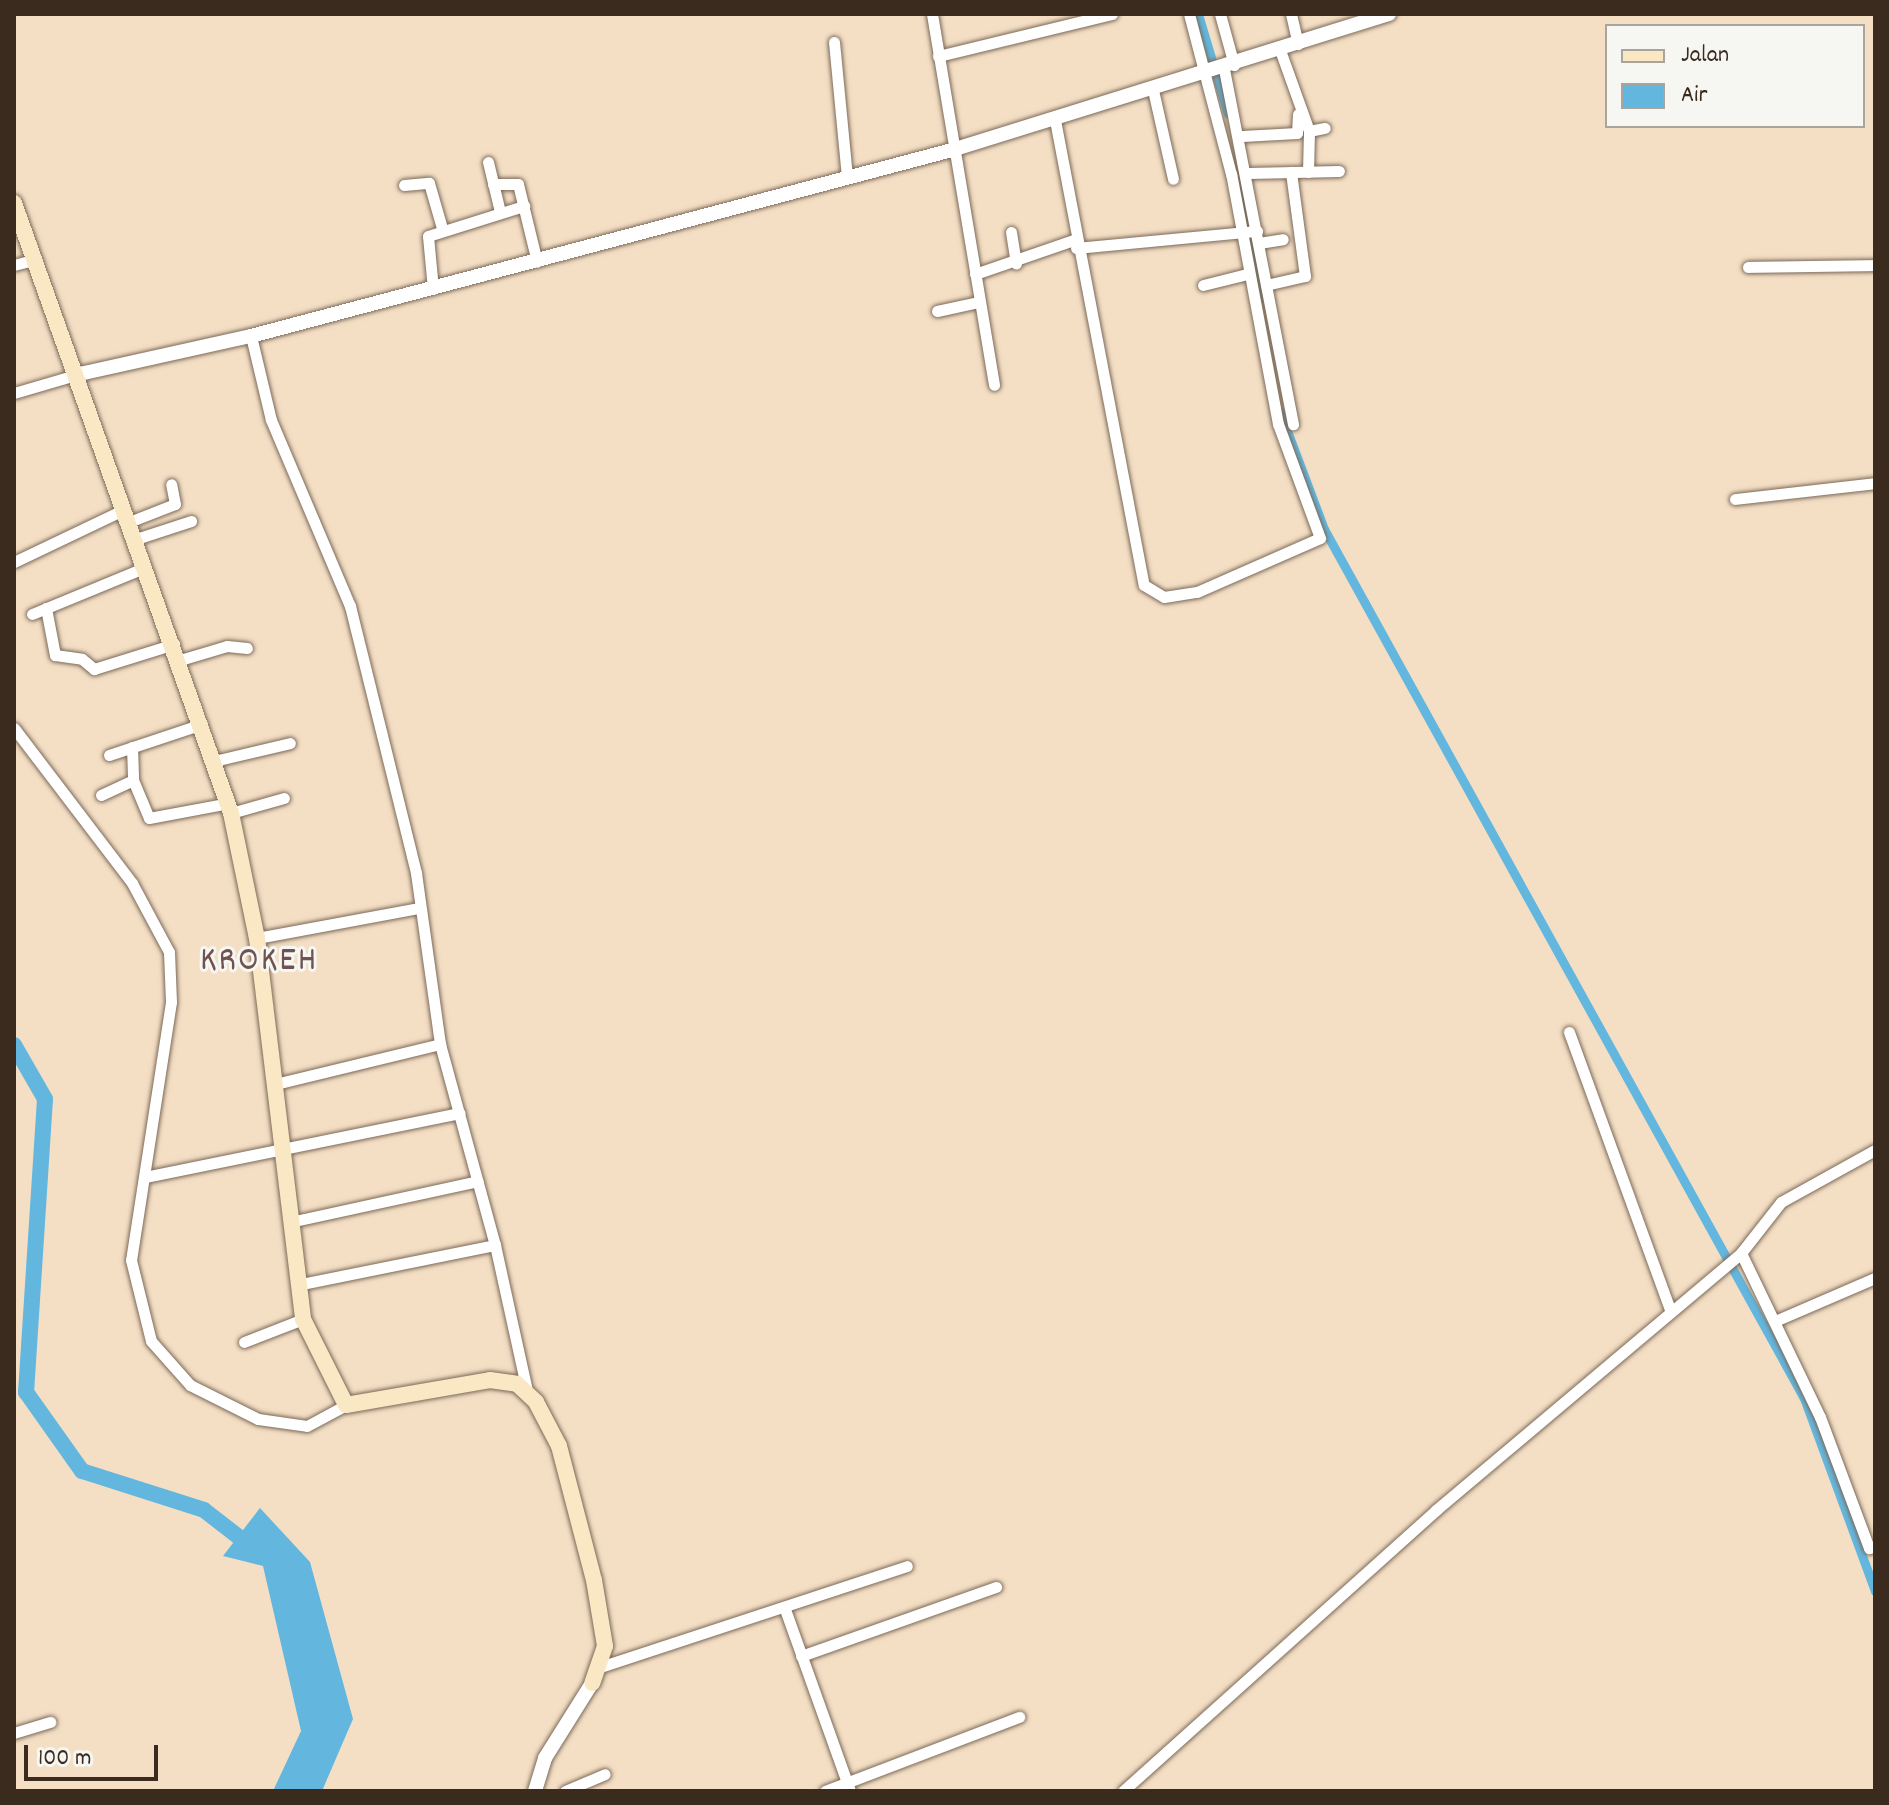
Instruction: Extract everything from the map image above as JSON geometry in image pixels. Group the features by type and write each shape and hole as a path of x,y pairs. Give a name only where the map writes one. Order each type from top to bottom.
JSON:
{"main road":[{"path":"14,203 177,652 230,808 257,938 303,1319 346,1405 490,1380 527,1391 563,1461 599,1606 605,1646 592,1683"}],"street":[{"path":"932,14 952,150 994,385"},
{"path":"938,56 1112,14"},
{"path":"1189,14 1218,71 1242,136 1293,424"},
{"path":"1055,120 1075,244 1135,560 1144,585 1164,597 1225,583 1320,538 1278,424 1239,233 1218,71 1220,14"},
{"path":"1291,14 1298,44"},
{"path":"14,393 75,375 251,336 433,289 952,150 1218,71 1380,16"},
{"path":"834,42 847,177"},
{"path":"1280,50 1298,114 1309,131 1308,172"},
{"path":"1153,90 1173,179"},
{"path":"1242,136 1297,133 1298,114"},
{"path":"1309,131 1325,128"},
{"path":"488,162 500,212"},
{"path":"1248,173 1339,171"},
{"path":"1266,285 1305,276 1291,172"},
{"path":"493,184 514,180 524,206 537,262"},
{"path":"404,185 429,183 442,228"},
{"path":"433,289 424,245 442,228 524,206"},
{"path":"1011,232 1016,264"},
{"path":"975,274 1075,244 1239,233 1283,239"},
{"path":"14,265 33,260"},
{"path":"1748,267 1875,265"},
{"path":"1203,285 1247,274"},
{"path":"937,311 979,302"},
{"path":"251,336 271,420 350,606 419,908 440,1044 495,1245 527,1391"},
{"path":"1735,499 1875,483"},
{"path":"14,562 127,515 175,504 171,484"},
{"path":"136,539 191,521"},
{"path":"32,614 146,567"},
{"path":"46,608 57,658 82,659 94,669 177,652 227,646 247,648"},
{"path":"109,755 202,724"},
{"path":"14,728 132,883 169,952 171,1002 145,1177 133,1285 161,1360 207,1395 274,1422 307,1426 346,1405"},
{"path":"214,761 290,743"},
{"path":"132,747 133,780 149,818 284,798"},
{"path":"101,795 133,780"},
{"path":"257,938 419,908"},
{"path":"1569,1032 1670,1310"},
{"path":"275,1084 440,1044"},
{"path":"145,1177 281,1152 460,1113"},
{"path":"1123,1791 1670,1310 1736,1256 1793,1193 1875,1150"},
{"path":"290,1222 478,1181"},
{"path":"297,1285 495,1245"},
{"path":"1736,1256 1775,1321 1869,1548 1875,1546"},
{"path":"1775,1321 1875,1278"},
{"path":"244,1342 303,1319"},
{"path":"600,1667 786,1612 907,1566"},
{"path":"801,1656 996,1587"},
{"path":"786,1612 849,1787"},
{"path":"535,1791 545,1758 592,1683"},
{"path":"825,1791 849,1787 1019,1717"},
{"path":"14,1733 50,1722"},
{"path":"565,1791 605,1774"}],"water":[{"path":"260,1508 310,1562 353,1719 322,1791 273,1791 301,1731 263,1566 223,1556"}],"waterway":[{"path":"1198,14 1228,114"},
{"path":"1242,191 1260,299"},
{"path":"1280,412 1324,529 1804,1398 1875,1591"},
{"path":"14,1045 45,1099 26,1392 82,1471 204,1510 253,1548"}],"district":[{"name":"KROKEH","path":"259,963"}]}
